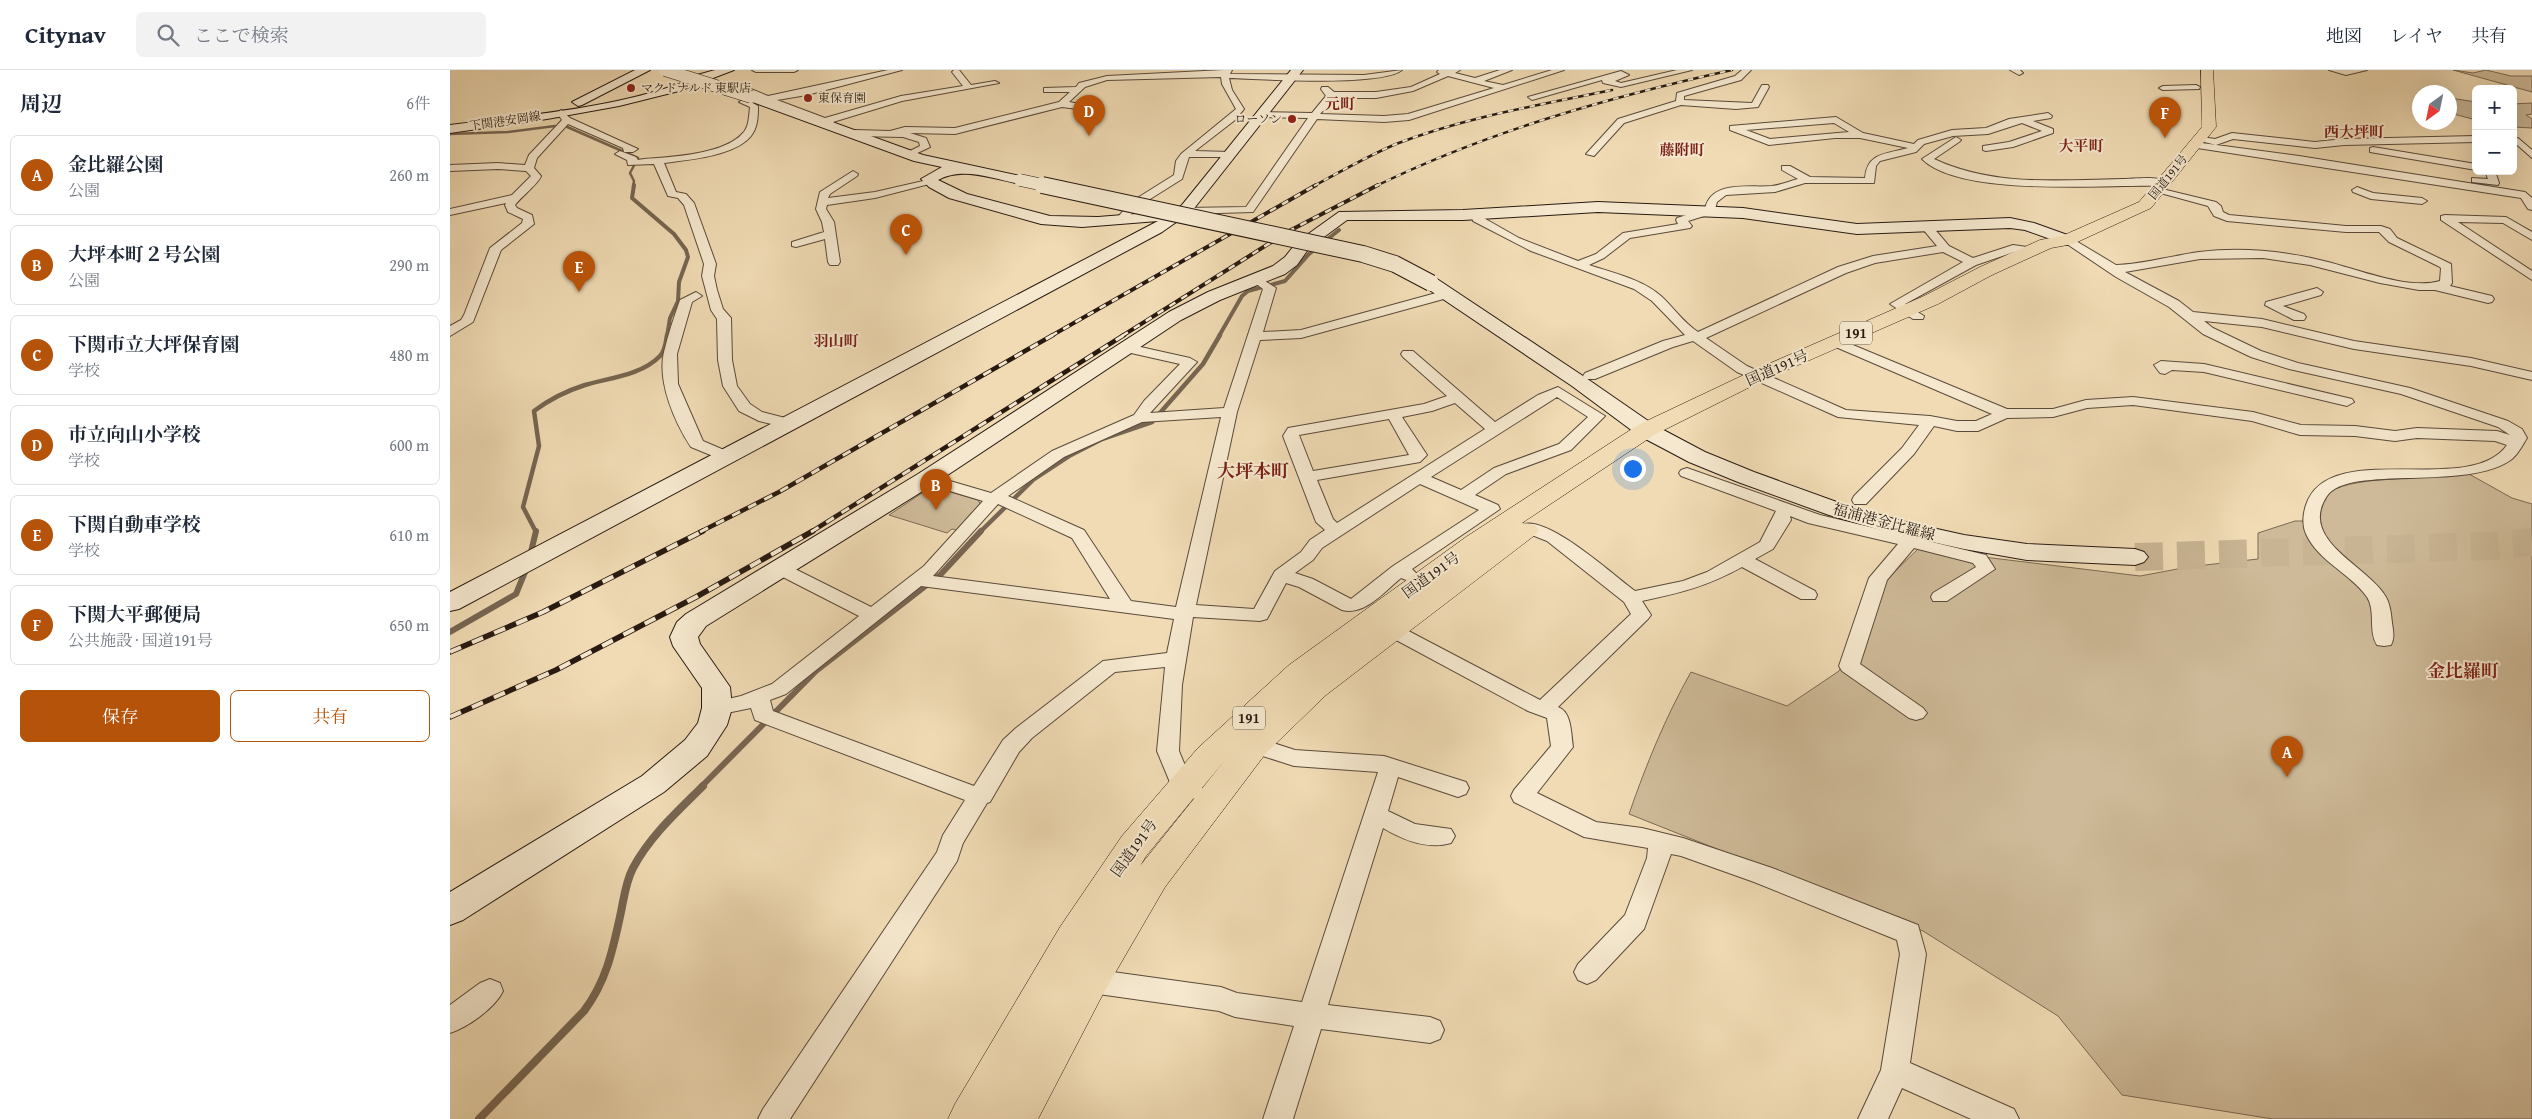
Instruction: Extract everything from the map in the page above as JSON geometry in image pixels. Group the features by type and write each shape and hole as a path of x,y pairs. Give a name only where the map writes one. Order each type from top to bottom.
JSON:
{"highway":[{"name":"国道191号","path":"970,1119 1073,938 1124,861 1182,786 1236,730 1410,576 1491,532 1654,435 1765,380 2061,249 2067,240 2145,205 2210,122 2207,70"},
{"name":"国道191号","path":"1015,1119 1090,980 1152,878 1212,798 1255,745 1315,688 1530,528 1618,466 1654,435"}],"street":[{"path":"529,168 532,157 564,117 592,95 644,70"},
{"path":"651,70 691,78 751,96 771,98 807,92 898,70"},
{"name":"福浦港金比羅線","path":"664,70 751,96 905,152 970,169 1363,254 1395,264 1448,294 1654,435 1761,494 1964,542 2027,552 2135,557"},
{"path":"691,78 728,70"},
{"path":"756,70 794,70"},
{"path":"1103,70 1110,78"},
{"path":"1062,104 1078,89 1091,82 1110,78 1226,73 1294,73 1364,77 1387,74 1398,70"},
{"path":"1435,70 1452,72 1504,88"},
{"path":"1474,80 1508,70"},
{"path":"1628,71 1625,75 1606,81 1621,85 1688,70"},
{"path":"1680,102 1680,95 1738,78 1747,70"},
{"path":"2333,70 2346,73 2363,70"},
{"path":"1122,218 1135,204 1178,178 1181,160 1186,154 1239,112 1394,118 1425,114 1562,71"},
{"path":"1532,97 1628,71"},
{"path":"956,72 969,88"},
{"path":"1335,76 1325,89 1327,93 1333,95 1368,95 1414,89 1452,72"},
{"path":"1226,73 1227,89 1240,109 1239,112"},
{"path":"450,603 1156,229 1182,213 1264,113 1294,73"},
{"path":"1364,77 1371,90 1368,95"},
{"name":"下関港安岡線","path":"450,129 564,117 630,100 691,78"},
{"path":"826,121 901,100 995,83"},
{"path":"1591,154 1621,121 1680,102 1752,106 1757,103 1765,86"},
{"path":"624,152 637,163 731,147 747,135 753,123 754,106 743,102 751,96 779,87"},
{"path":"2163,88 2196,87"},
{"path":"1047,90 1078,89"},
{"path":"855,133 894,133 912,135 923,140 925,146 905,152 930,181 958,195 1040,219 1075,222 1182,213 1249,210 1328,97 1333,95"},
{"path":"771,98 839,127"},
{"path":"894,133 905,130 962,130 1062,104 1099,110"},
{"path":"1710,211 1712,201 1723,192 1775,190 1808,180 1870,181 1871,166 1874,161 1913,150 1921,142 1943,136 1988,131 2022,120 2048,116"},
{"path":"564,117 633,149 624,152"},
{"path":"1388,128 1394,118"},
{"path":"1860,135 1836,120 1733,128 1769,142 1835,134 1860,135 1915,147"},
{"path":"1986,148 2010,145 2050,130 2022,120"},
{"path":"1943,136 2013,154"},
{"path":"2196,142 2216,142 2227,136 2303,145 2472,139"},
{"path":"2517,141 2532,143"},
{"path":"1965,142 1927,160 1974,179 2073,184 2144,181 2212,204 2216,206 2218,214 2227,218 2384,230 2393,240 2447,267 2446,283 2439,287"},
{"path":"2196,142 2449,185 2528,195 2527,211 2513,220 2438,215"},
{"path":"2395,142 2444,151"},
{"path":"2517,142 2532,155"},
{"path":"2337,144 2472,166"},
{"path":"2385,152 2377,164 2494,182 2491,175"},
{"path":"1186,154 1230,155"},
{"path":"658,159 672,194 682,196 684,200 689,202 701,235 710,264 708,276 711,290 718,310 724,318 725,370 731,389 745,407 756,415 788,423"},
{"path":"450,168 498,166 529,168 536,176 535,180 521,190 510,205 512,210 528,217 528,224 496,248 470,315 466,322 450,332"},
{"path":"1786,168 1808,180"},
{"path":"822,202 875,196 930,181 943,171 970,169"},
{"path":"834,262 822,202 825,192 853,174"},
{"path":"2357,190 2371,196 2422,201"},
{"path":"450,212 514,198"},
{"path":"2407,200 2438,215 2532,276"},
{"path":"450,910 653,784 696,748 712,725 718,708 716,686 687,646 684,637 688,628 709,611 781,569 926,479 1191,308 1214,296 1263,284 1290,261 1303,245 1344,215 1476,214 1598,207 1710,211 1759,215 1857,229 2010,224 2028,226 2067,240 2174,304 2216,336 2263,356 2294,366 2405,391 2503,424 2522,436"},
{"path":"1579,265 1600,256 1624,236 1686,226 1681,220 1710,211"},
{"path":"1476,214 1477,219 1493,229 1579,265 1638,286 1651,293 1676,322 1742,369 1843,414 1930,421 1957,426 1978,426 2005,414 2053,413 2086,404 2133,402 2253,417 2300,430 2355,431 2395,436 2423,433 2522,436"},
{"path":"2506,220 2532,237"},
{"path":"1928,228 1945,248 1972,262"},
{"path":"796,244 829,234"},
{"path":"1590,376 1668,344 1696,337 1786,298 1842,270 1883,258 1945,248"},
{"path":"1913,313 1896,304 1972,262 2013,248 2023,249"},
{"path":"2114,269 2139,268 2195,256 2260,254 2310,261 2410,286 2439,287 2488,300"},
{"path":"1212,798 1182,786 1168,751 1172,686 1185,612 1230,412 1253,336 1263,284"},
{"path":"2299,317 2271,305 2317,292"},
{"path":"1253,336 1327,333 1448,294"},
{"path":"696,296 686,300 680,316 670,354 671,384 685,421 697,444 725,456"},
{"path":"2189,316 2262,323 2354,345 2471,362 2532,376"},
{"path":"1843,345 2005,414"},
{"path":"1127,348 1190,362 1149,404 1144,418"},
{"path":"1408,354 1495,418 1500,425"},
{"path":"2249,379 2263,356"},
{"path":"2165,370 2162,365 2204,368 2347,402"},
{"path":"1337,531 1325,522 1291,436 1293,431 1427,408 1457,391"},
{"path":"926,581 1124,607 1260,615 1281,575 1307,556 1316,544 1543,398 1558,391 1597,416 1565,447 1500,471 1464,495"},
{"path":"2455,408 2497,436"},
{"path":"768,711 779,689 872,615 926,581 930,570 1005,501 1034,469 1058,454 1095,436 1144,418 1230,412"},
{"path":"1307,476 1414,459 1419,455 1393,414"},
{"path":"1860,500 1908,452 1930,421"},
{"path":"2384,640 2377,597 2326,549 2312,529 2310,518 2323,489 2342,479 2448,472 2480,467 2498,462 2508,456 2522,436"},
{"path":"1761,494 1749,500 1742,499 1697,481 1690,474 1761,494 1786,513"},
{"path":"1281,575 1306,583 1349,606 1357,604 1410,576 1492,509 1464,495 1418,477"},
{"path":"926,479 1005,501 1078,534 1124,607"},
{"path":"1710,487 1720,497 1770,515 1786,513 1980,560 1986,569 1983,572 1940,597"},
{"path":"1631,598 1695,584 1713,576 1741,558 1767,545 1786,513"},
{"path":"1530,528 1552,537 1631,598 1641,615 1544,709"},
{"path":"1907,543 1903,552 1878,578 1849,666 1916,713"},
{"path":"1741,558 1788,586 1808,595"},
{"path":"781,569 872,615"},
{"path":"1392,630 1557,714 1562,747 1522,796 1592,832 1683,846 1763,875 1909,933 1913,954 1895,1071 1873,1119"},
{"path":"773,1119 948,854 951,842 982,796 1011,746 1020,740 1024,733 1110,666 1176,659"},
{"path":"718,708 768,711 962,791 982,796"},
{"path":"1255,745 1294,758 1384,764 1390,768 1406,770 1458,788"},
{"path":"1278,1119 1313,1015 1390,768"},
{"path":"1374,816 1390,820 1412,833 1443,836"},
{"path":"1587,972 1635,920 1659,858 1660,841"},
{"path":"1051,977 1090,980 1221,999 1235,1005 1430,1030"},
{"path":"450,1021 490,991"},
{"path":"1895,1071 2004,1119"}],"shaded area":[{"path":"2453,70 2473,73 2486,70 2511,76 2532,76 2532,92 2517,88 2517,85 2507,85"},
{"path":"2457,99 2472,101 2472,119 2457,115"},
{"path":"2532,103 2532,114 2526,115 2532,119 2532,128 2517,127 2517,104"},
{"path":"2469,474 2512,498 2532,504 2532,1119 2273,1119 2122,1095 2058,1016 1923,931 1629,814 1657,742 1691,672 1787,706 1839,671 1888,578 1918,549 2140,576 2188,567 2258,559 2258,533 2295,521 2318,521 2326,497 2332,491 2342,486 2376,480"},
{"path":"937,488 978,500 981,505 956,530 952,529 947,533 889,515 928,489"}],"waterway":[{"path":"450,134 508,132 555,126"},
{"path":"565,126 638,158 630,173 634,181 633,186"},
{"path":"634,185 632,198 674,234 686,250 688,257 679,282 678,301 670,318 667,336"},
{"path":"1219,336 1242,296 1248,291 1285,281 1309,254 1339,230"},
{"path":"536,532 523,507 539,446 534,411 552,399 571,390 644,368 662,354 667,335"},
{"path":"981,531 1034,479 1069,456 1102,439 1152,422 1203,364 1220,335"},
{"path":"701,787 816,671 941,574 981,531"},
{"path":"530,556 536,532"},
{"path":"450,632 516,594 527,567"},
{"path":"479,1119 584,1011 604,976 615,939 627,884 633,868 656,835 674,814 703,786"}],"tunnel":[{"path":"2135,557 2490,546 2532,542"}],"railway":[{"path":"1377,186 1462,148 1506,132 1596,104 1732,70"},
{"path":"1314,186 1396,144 1449,126 1503,112 1612,90"},
{"path":"1051,336 1316,185"},
{"path":"1122,336 1289,231 1377,186"},
{"path":"700,532 779,492 1053,335"},
{"path":"811,532 1124,335"},
{"path":"450,652 543,612 703,531"},
{"path":"450,717 556,670 696,597 813,531"}],"place":[{"name":"マクドナルド 東駅店","path":"631,88"},
{"name":"東保育園","path":"808,98"},
{"name":"ローソン","path":"1292,119"},
{"name":"市立向山小学校","path":"1089,136"},
{"name":"下関大平郵便局","path":"2165,138"},
{"name":"下関市立大坪保育園","path":"906,255"},
{"name":"下関自動車学校","path":"579,292"},
{"name":"大坪本町２号公園","path":"936,510"},
{"name":"金比羅公園","path":"2287,777"}],"district":[{"name":"元町","path":"1340,104"},
{"name":"西大坪町","path":"2354,132"},
{"name":"大平町","path":"2081,146"},
{"name":"藤附町","path":"1682,150"},
{"name":"羽山町","path":"836,341"},
{"name":"大坪本町","path":"1253,471"},
{"name":"金比羅町","path":"2463,671"}]}
